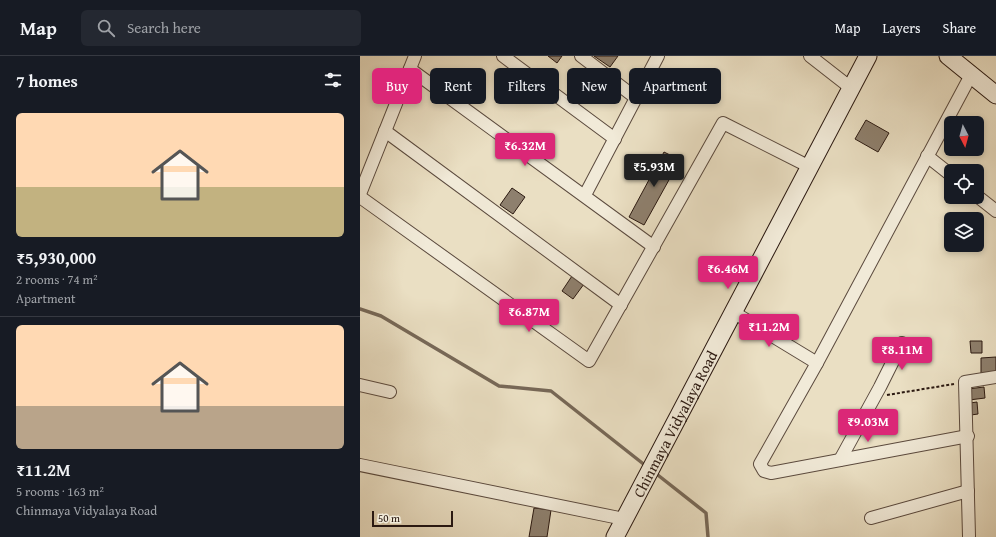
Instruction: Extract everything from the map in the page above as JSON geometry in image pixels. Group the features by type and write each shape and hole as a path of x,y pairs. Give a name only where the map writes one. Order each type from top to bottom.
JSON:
{"street":[{"path":"410,68 415,56"},
{"path":"503,56 614,139"},
{"path":"581,56 629,93"},
{"path":"652,68 658,56"},
{"path":"810,56 851,88"},
{"name":"Chinmaya Vidyalaya Road","path":"614,537 868,56"},
{"path":"948,56 996,95"},
{"path":"968,436 771,473 764,472 760,464 971,75"},
{"path":"422,78 585,195 654,247"},
{"path":"360,194 396,104"},
{"path":"585,195 633,104"},
{"path":"360,197 589,361 723,123 810,166"},
{"path":"386,131 621,305"},
{"path":"927,156 944,169"},
{"path":"984,202 996,211"},
{"path":"733,312 816,363"},
{"path":"840,460 902,343"},
{"path":"969,536 968,436 965,382 996,376"},
{"path":"360,385 390,392"},
{"path":"360,465 624,519"},
{"path":"871,518 968,490"}],"path":[{"path":"880,387 882,393 888,395 965,382"}],"building":[{"path":"548,56 562,56 557,63"},
{"path":"594,56 618,56 610,67"},
{"path":"866,120 889,133 878,152 855,139"},
{"path":"664,152 680,160 644,225 629,217"},
{"path":"512,188 525,197 513,214 500,205"},
{"path":"572,276 584,284 573,299 562,291"},
{"path":"970,341 982,341 982,353 971,353"},
{"path":"996,357 996,374 981,374 981,358"},
{"path":"984,387 985,398 969,400 968,389"},
{"path":"977,402 978,414 971,415 970,403"},
{"path":"534,508 551,510 547,537 529,537"}],"waterway":[{"path":"360,309 381,316 499,386 551,391 646,466"},
{"path":"654,472 706,513 708,537"}]}
